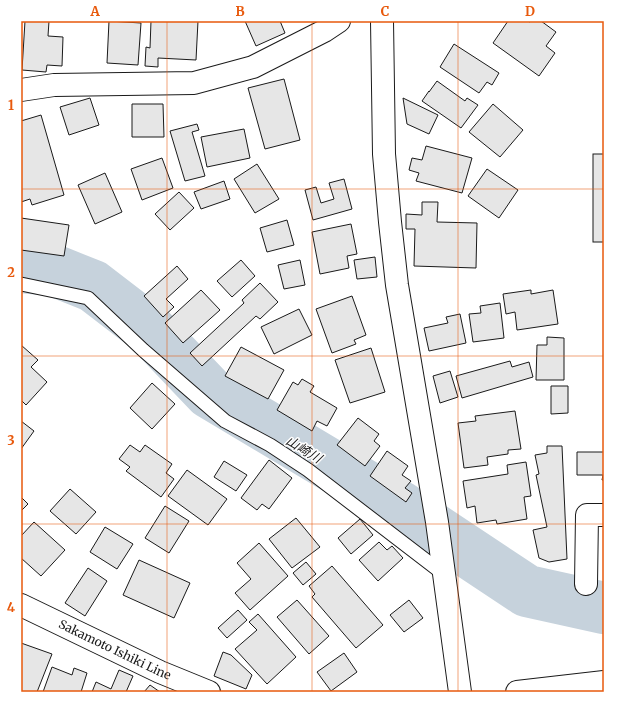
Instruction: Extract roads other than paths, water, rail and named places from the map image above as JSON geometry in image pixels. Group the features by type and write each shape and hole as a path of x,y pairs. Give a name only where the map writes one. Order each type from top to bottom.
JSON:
{"street":[{"path":"21,90 54,85 194,83 253,67 324,31 339,21"},
{"path":"382,21 384,154 397,285 437,522 460,692"},
{"path":"586,584 587,515 604,515"},
{"name":"Sakamoto Ishiki Line","path":"21,605 160,672 209,692"},
{"path":"517,692 604,682"}],"lane":[{"path":"21,284 88,298 143,350 225,421 270,445 308,470 444,575"}],"waterway":[{"name":"山崎川","path":"21,267 53,270 93,286 149,329 210,393 399,506 527,591 604,608"}]}
